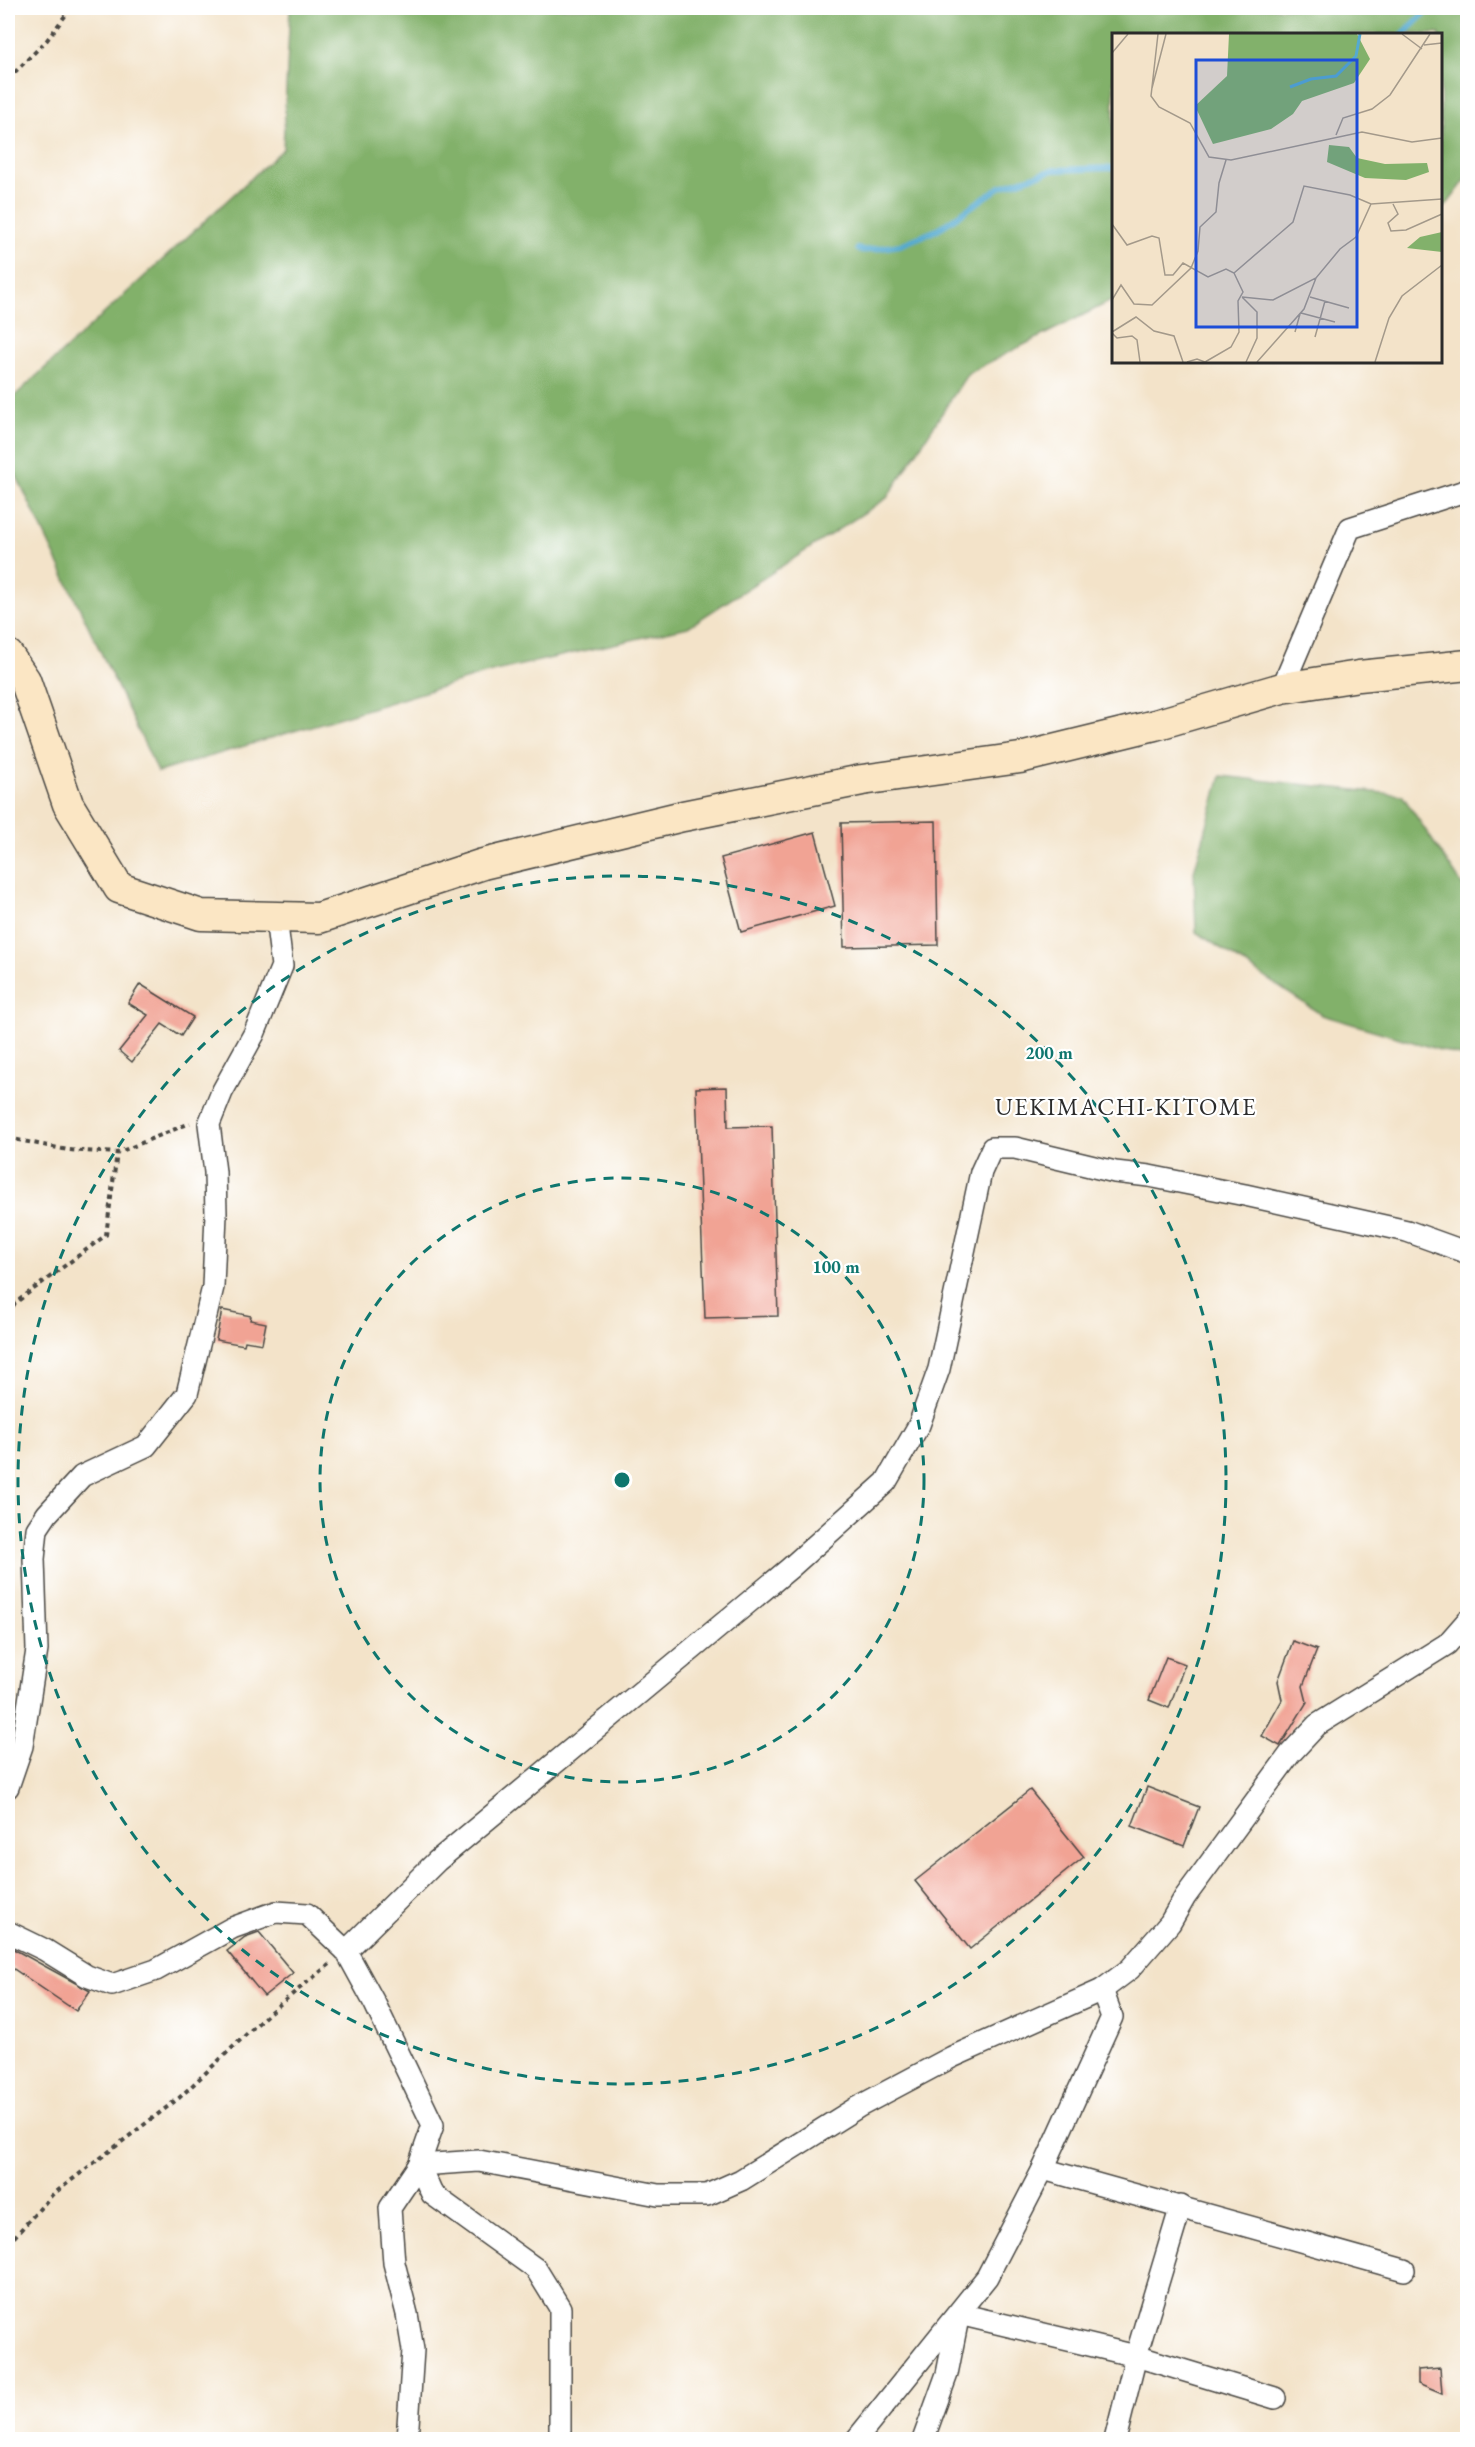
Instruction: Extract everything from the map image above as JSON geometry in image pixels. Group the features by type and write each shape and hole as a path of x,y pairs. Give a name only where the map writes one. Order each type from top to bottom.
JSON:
{"street":[{"path":"1282,688 1350,528 1467,490"},
{"path":"8,655 25,680 68,804 119,888 201,915 319,918 483,864 683,816 862,780 1020,758 1155,725 1282,688 1359,676 1467,666"},
{"path":"8,1787 22,1746 37,1650 34,1559 37,1529 47,1514 82,1476 146,1446 187,1394 213,1287 216,1193 209,1124 222,1092 254,1034 282,966 276,917"},
{"path":"346,1951 437,1861 790,1568 886,1482 919,1425 939,1369 981,1173 992,1148 1015,1148 1115,1173 1149,1176 1303,1208 1407,1231 1467,1253"},
{"path":"418,2165 479,2161 658,2195 707,2195 741,2180 858,2107 942,2063 1102,1990 1130,1969 1170,1923 1185,1897 1283,1763 1317,1725 1447,1644 1467,1620"},
{"path":"8,1932 45,1950 87,1976 112,1985 156,1970 232,1928 276,1912 307,1914 346,1951 375,2004 433,2125 418,2165 390,2208 394,2263 407,2314 413,2350 407,2439"},
{"path":"856,2439 987,2277 1043,2169 1112,2017 1102,1990"},
{"path":"418,2165 432,2194 536,2269 560,2308 560,2439"},
{"path":"1043,2169 1404,2270"},
{"path":"1115,2439 1136,2356 1181,2206"},
{"path":"959,2314 1136,2356 1275,2398"},
{"path":"923,2439 947,2374 959,2314"}],"path":[{"path":"8,79 47,40 71,8"},
{"path":"8,1138 68,1150 117,1153 188,1123 209,1124"},
{"path":"113,1182 117,1153"},
{"path":"8,1314 15,1303 106,1235 117,1153"},
{"path":"8,2244 52,2195 179,2098 269,2013 346,1951"}],"green space":[{"path":"290,8 1467,8 1467,178 1445,207 1442,208 1442,33 1112,33 1112,301 968,373 887,498 688,627 495,671 158,772 8,458 8,402 283,149"},
{"path":"1221,776 1402,795 1467,892 1467,1058 1322,1015 1196,932 1194,871"}],"building":[{"path":"936,821 938,945 844,947 841,823"},
{"path":"815,832 835,906 741,932 721,858"},
{"path":"140,984 193,1017 181,1036 162,1024 132,1062 119,1051 148,1015 128,1003"},
{"path":"727,1087 728,1127 772,1126 778,1316 705,1318 696,1088"},
{"path":"222,1310 251,1316 250,1320 266,1323 262,1344 245,1341 244,1345 216,1340"},
{"path":"1293,1641 1317,1650 1303,1686 1307,1702 1280,1746 1262,1736 1282,1700 1278,1681"},
{"path":"1166,1657 1185,1664 1169,1708 1149,1700"},
{"path":"1147,1787 1199,1807 1184,1846 1132,1826"},
{"path":"1030,1790 1084,1857 970,1949 915,1881"},
{"path":"259,1932 293,1973 264,1996 227,1951 245,1937"},
{"path":"8,1946 90,1991 76,2011 8,1965"},
{"path":"1440,2368 1442,2394 1418,2384 1418,2370"}],"waterway":[{"path":"1404,33 1430,8"},
{"path":"858,249 862,251 900,245 937,230 1000,187 1053,170 1112,168"}],"district":[{"name":"UEKIMACHI-KITOME","path":"1126,1106"}]}
